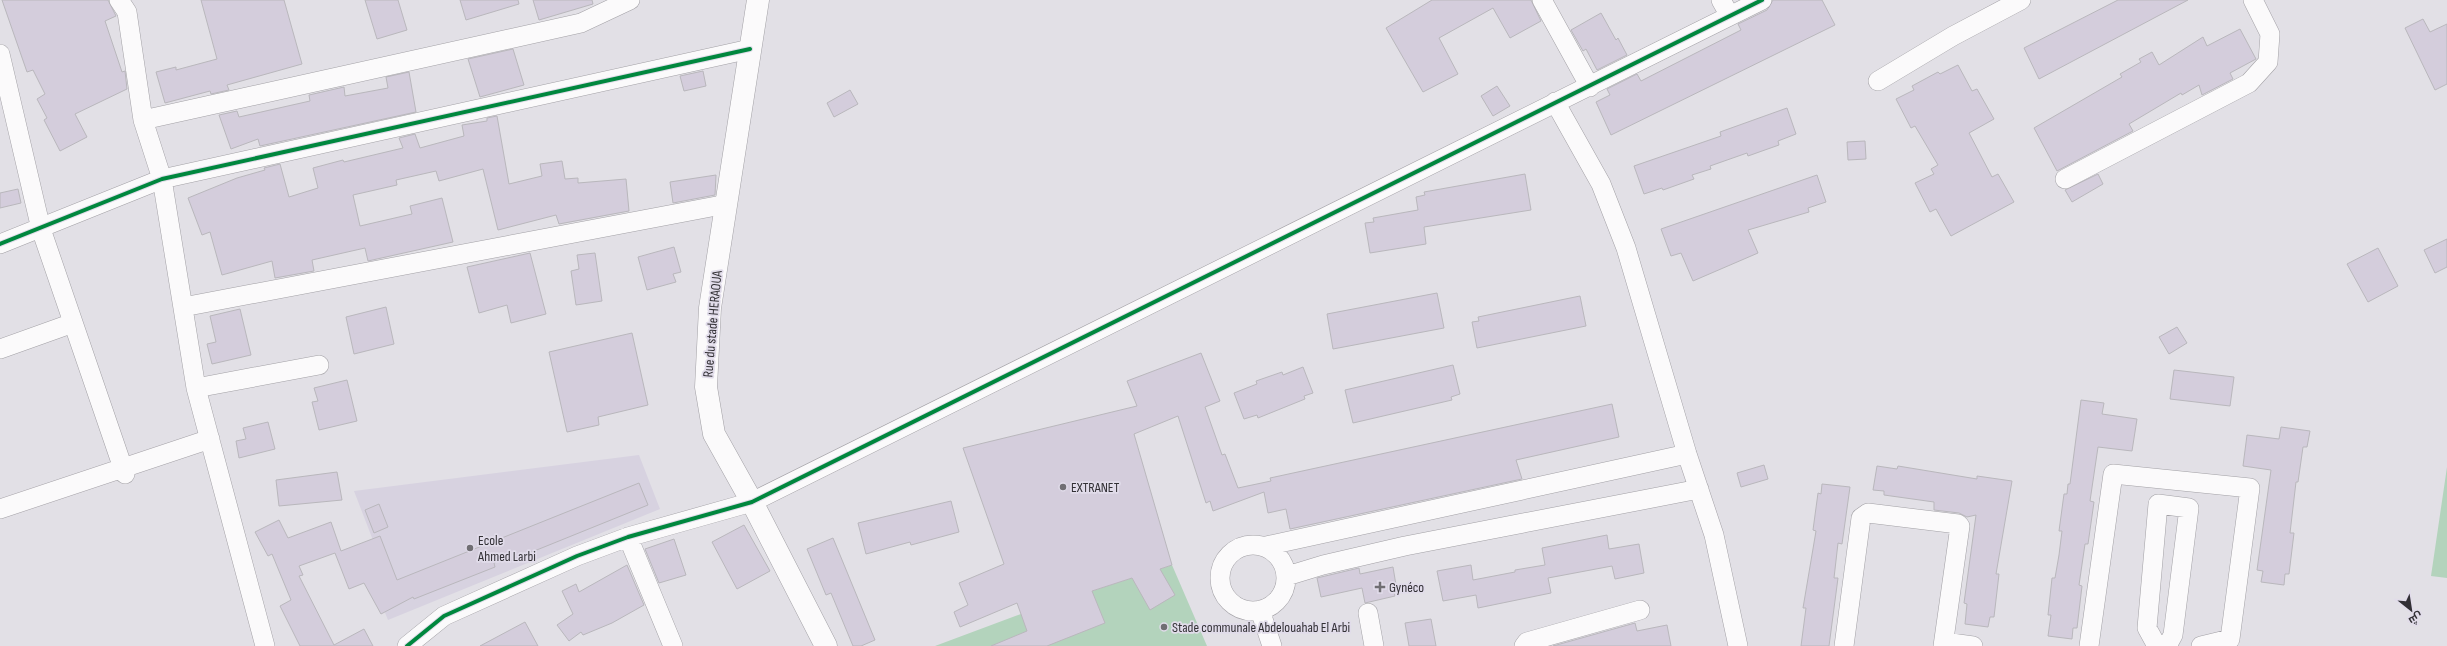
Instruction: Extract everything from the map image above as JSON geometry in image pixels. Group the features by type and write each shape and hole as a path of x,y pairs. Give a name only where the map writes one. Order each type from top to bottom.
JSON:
{"street":[{"path":"120,0 127,12 143,120 162,179 196,388 265,646"},
{"path":"143,120 581,23 630,0"},
{"name":"Rue du stade HERAOUA","path":"758,0 710,308 706,386 714,434 752,502 826,646"},
{"path":"1542,0 1590,87"},
{"path":"1721,0 1730,16"},
{"path":"407,646 444,616 576,556 628,537 752,502 1556,102 1590,87 1762,0"},
{"path":"1878,81 1953,36 2021,0"},
{"path":"2065,179 2249,83 2268,62 2270,34 2253,0"},
{"path":"0,244 41,229 162,179 750,48"},
{"path":"0,54 41,229 124,471"},
{"path":"1556,102 1601,184 1626,248 1687,454 1714,535 1738,646"},
{"path":"183,307 727,204"},
{"path":"0,349 73,323"},
{"path":"196,388 319,365"},
{"path":"0,509 124,471 210,439"},
{"path":"1266,546 1281,558 1287,576 1283,594 1277,602 1260,610 1241,609 1226,597 1221,584 1221,570 1227,558 1238,548 1247,545 1266,546 1687,454"},
{"path":"2089,646 2113,474 2250,488 2230,639 2201,646"},
{"path":"1287,576 1323,565 1405,546 1699,489"},
{"path":"2157,646 2147,628 2158,504 2189,508 2173,635 2167,646"},
{"path":"1844,646 1861,518 1868,513 1958,524 1960,526 1944,644 1973,646"},
{"path":"628,537 674,646"},
{"path":"1260,610 1272,646"},
{"path":"1524,646 1527,642 1640,610"},
{"path":"1368,613 1374,646"}],"shaded area":[{"name":"Ecole Ahmed Larbi","path":"639,455 660,509 388,620 377,593 391,587 354,491"}],"green space":[{"path":"2447,467 2447,578 2431,576"},
{"path":"1172,565 1207,646 935,646 1021,614"}],"building":[{"path":"2,0 108,0 116,16 105,21 122,72 125,71 127,89 75,114 87,137 60,151 44,120 47,118 37,99 45,94 33,70 27,72"},
{"path":"201,0 284,0 302,64 227,85 229,90 211,94 210,91 165,103 156,72 176,67 176,70 217,59"},
{"path":"365,0 398,0 407,30 377,39"},
{"path":"460,0 518,0 519,4 466,20"},
{"path":"533,0 592,0 593,4 539,20"},
{"path":"1432,0 1531,0 1541,21 1510,38 1493,8 1439,38 1458,74 1423,92 1386,28"},
{"path":"1773,0 1822,0 1835,25 1611,135 1596,102 1610,95 1607,89 1637,74 1641,81 1741,30 1738,24 1767,10"},
{"path":"2118,0 2188,0 2039,79 2024,48"},
{"path":"1601,13 1616,40 1618,38 1627,55 1597,70 1586,49 1583,51 1571,30"},
{"path":"2423,19 2430,32 2447,24 2447,84 2435,90 2405,28"},
{"path":"2240,29 2256,59 2230,73 2233,79 2202,95 2199,85 2182,95 2181,93 2129,124 2133,131 2057,171 2034,128 2122,77 2120,74 2141,62 2139,59 2152,52 2159,65 2203,37 2207,46"},
{"path":"513,49 524,85 480,97 468,59"},
{"path":"1958,65 1972,91 1977,89 1994,119 1969,133 1992,177 1998,174 2014,202 1951,236 1936,209 1930,212 1915,183 1934,174 1931,169 1938,165 1915,126 1911,128 1896,99 1914,90 1912,86 1938,72 1940,74"},
{"path":"703,71 706,86 684,91 680,76"},
{"path":"409,72 416,112 260,146 258,139 231,149 219,115 237,111 239,117 310,101 309,95 344,87 345,96 388,88 386,77"},
{"path":"1497,86 1510,106 1493,116 1481,96"},
{"path":"850,90 858,104 834,117 827,103"},
{"path":"1787,108 1796,134 1778,141 1779,145 1748,156 1747,153 1710,166 1711,169 1692,175 1694,179 1663,190 1662,188 1644,194 1634,166 1721,136 1720,132"},
{"path":"497,116 509,184 542,176 540,164 562,161 565,179 578,178 578,183 626,179 629,211 559,224 556,215 498,230 483,169 439,181 436,171 396,180 397,185 353,195 360,226 412,214 410,206 442,198 453,242 368,261 365,248 312,260 314,271 275,278 272,261 222,275 210,232 202,235 188,198 237,178 265,170 264,168 280,164 289,197 318,188 313,168 343,160 344,162 403,148 399,138 415,134 420,148 464,136 462,125 487,121 487,118"},
{"path":"1865,141 1866,159 1848,160 1847,142"},
{"path":"1525,174 1531,210 1424,227 1426,244 1370,253 1365,223 1374,222 1373,218 1418,210 1416,197 1425,195 1424,192"},
{"path":"2098,174 2103,184 2072,202 2065,190"},
{"path":"716,175 715,195 673,203 670,182"},
{"path":"1817,175 1826,202 1808,208 1809,212 1748,230 1758,253 1693,281 1681,253 1671,256 1661,229"},
{"path":"18,189 21,203 0,208 0,193"},
{"path":"2447,239 2447,267 2435,273 2424,250"},
{"path":"674,247 681,272 673,274 676,282 647,290 638,257"},
{"path":"2378,248 2398,286 2368,302 2347,264"},
{"path":"530,253 546,314 511,323 507,305 479,313 467,267"},
{"path":"595,253 602,301 576,305 571,271 579,269 577,255"},
{"path":"1437,293 1444,328 1333,349 1327,314"},
{"path":"1580,296 1586,326 1477,348 1472,322 1479,321 1478,317"},
{"path":"386,307 394,344 354,354 346,317"},
{"path":"240,309 251,355 212,364 207,344 216,342 210,316"},
{"path":"2177,327 2187,343 2169,354 2159,337"},
{"path":"632,333 648,405 598,417 599,425 567,432 549,352"},
{"path":"1201,353 1220,401 1205,407 1222,455 1225,454 1238,488 1271,481 1270,478 1612,404 1619,437 1516,460 1522,479 1290,529 1286,509 1268,513 1264,492 1213,511 1210,501 1206,503 1178,416 1134,434 1172,565 1160,569 1175,595 1150,610 1132,578 1092,591 1105,623 1047,646 991,646 1027,631 1017,603 960,627 954,612 968,605 959,583 1004,564 963,448 1137,406 1127,381"},
{"path":"1453,365 1460,394 1451,397 1452,400 1353,423 1345,390"},
{"path":"1303,367 1313,393 1304,396 1305,399 1258,418 1257,415 1244,419 1234,393 1257,384 1256,381 1282,372 1283,375"},
{"path":"2174,370 2234,377 2230,406 2170,399"},
{"path":"347,380 357,421 319,430 312,402 318,401 314,388"},
{"path":"2081,400 2104,403 2102,414 2137,419 2132,451 2098,447 2090,501 2094,502 2088,544 2085,544 2079,585 2082,586 2077,628 2073,628 2072,639 2048,636 2051,615 2048,615 2052,578 2055,578 2059,555 2062,531 2059,531 2064,494 2067,494 2068,484 2070,484"},
{"path":"268,422 275,449 239,458 236,441 246,439 243,428"},
{"path":"2281,427 2310,431 2307,447 2303,447 2298,482 2296,482 2290,533 2294,533 2289,574 2285,574 2284,585 2261,582 2263,571 2257,570 2271,470 2243,466 2247,435 2279,439"},
{"path":"1764,465 1768,479 1741,487 1737,473"},
{"path":"1877,466 1897,469 1898,466 1977,479 1977,476 2012,481 1996,574 1999,574 1994,617 1990,617 1988,627 1965,624 1967,604 1964,603 1976,515 1967,517 1959,513 1934,510 1934,502 1884,495 1884,491 1873,490"},
{"path":"337,472 342,500 279,506 276,480"},
{"path":"639,483 648,505 507,562 504,557 494,563 495,567 414,599 413,597 381,614 364,583 349,589 335,553 299,566 303,575 299,576 334,645 364,629 373,646 300,646 280,606 291,600 272,554 268,556 255,532 279,520 288,538 331,522 341,551 380,536 397,580"},
{"path":"1822,484 1850,487 1842,544 1838,543 1834,578 1838,578 1829,646 1801,646 1806,608 1803,608 1816,531 1813,530 1818,493 1821,494"},
{"path":"951,501 959,532 911,545 910,542 866,554 858,523"},
{"path":"379,504 388,527 374,533 365,510"},
{"path":"744,525 770,571 737,589 712,542"},
{"path":"1607,535 1609,549 1639,544 1644,573 1615,579 1612,566 1548,578 1551,593 1478,608 1476,595 1443,601 1437,571 1471,565 1473,580 1515,572 1515,570 1545,565 1542,548"},
{"path":"833,538 875,640 861,646 853,646 831,593 826,595 807,549"},
{"path":"674,539 686,575 659,583 645,549"},
{"path":"627,565 644,605 612,623 583,635 581,632 569,641 557,625 573,614 562,591 576,584 579,592"},
{"path":"1393,567 1397,591 1394,592 1395,596 1365,603 1362,588 1321,597 1317,578 1359,568 1360,574"},
{"path":"1431,619 1436,646 1409,646 1405,623"},
{"path":"525,622 538,646 480,646"},
{"path":"1635,623 1637,631 1667,625 1671,646 1553,646"}],"cycle path":[{"path":"407,646 444,616 577,556 628,537 752,502 1762,0"},
{"path":"0,244 162,179 750,49"}],"place":[{"name":"EXTRANET","path":"1063,487"},
{"name":"Ecole Ahmed Larbi","path":"470,548"},
{"name":"Gynéco","path":"1380,587"},
{"name":"Stade communale Abdelouahab El Arbi","path":"1164,627"}]}
